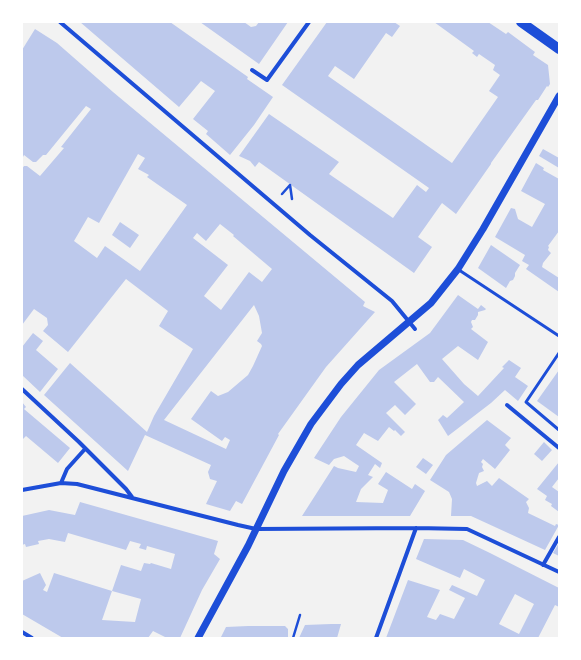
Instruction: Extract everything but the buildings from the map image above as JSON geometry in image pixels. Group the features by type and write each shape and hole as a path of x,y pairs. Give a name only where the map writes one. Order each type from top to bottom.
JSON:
{"main road":[{"path":"522,22 559,49"}],"street":[{"path":"60,22 310,235 392,301 415,329"},
{"path":"252,70 267,80 309,22"},
{"path":"198,638 256,529 297,447 326,404 358,365 431,303 458,269 483,229 559,96"},
{"path":"22,389 126,489 132,497"},
{"path":"506,405 559,448"},
{"path":"61,483 67,469 85,449"},
{"path":"22,490 61,483 77,484 256,529 467,529 559,572"},
{"path":"376,638 416,528"},
{"path":"543,565 559,537"},
{"path":"22,632 32,638"}],"lane":[{"path":"458,269 559,336"},
{"path":"559,353 526,402 559,430"}],"path":[{"path":"282,194 290,184 292,199"},
{"path":"293,638 300,615"}]}
